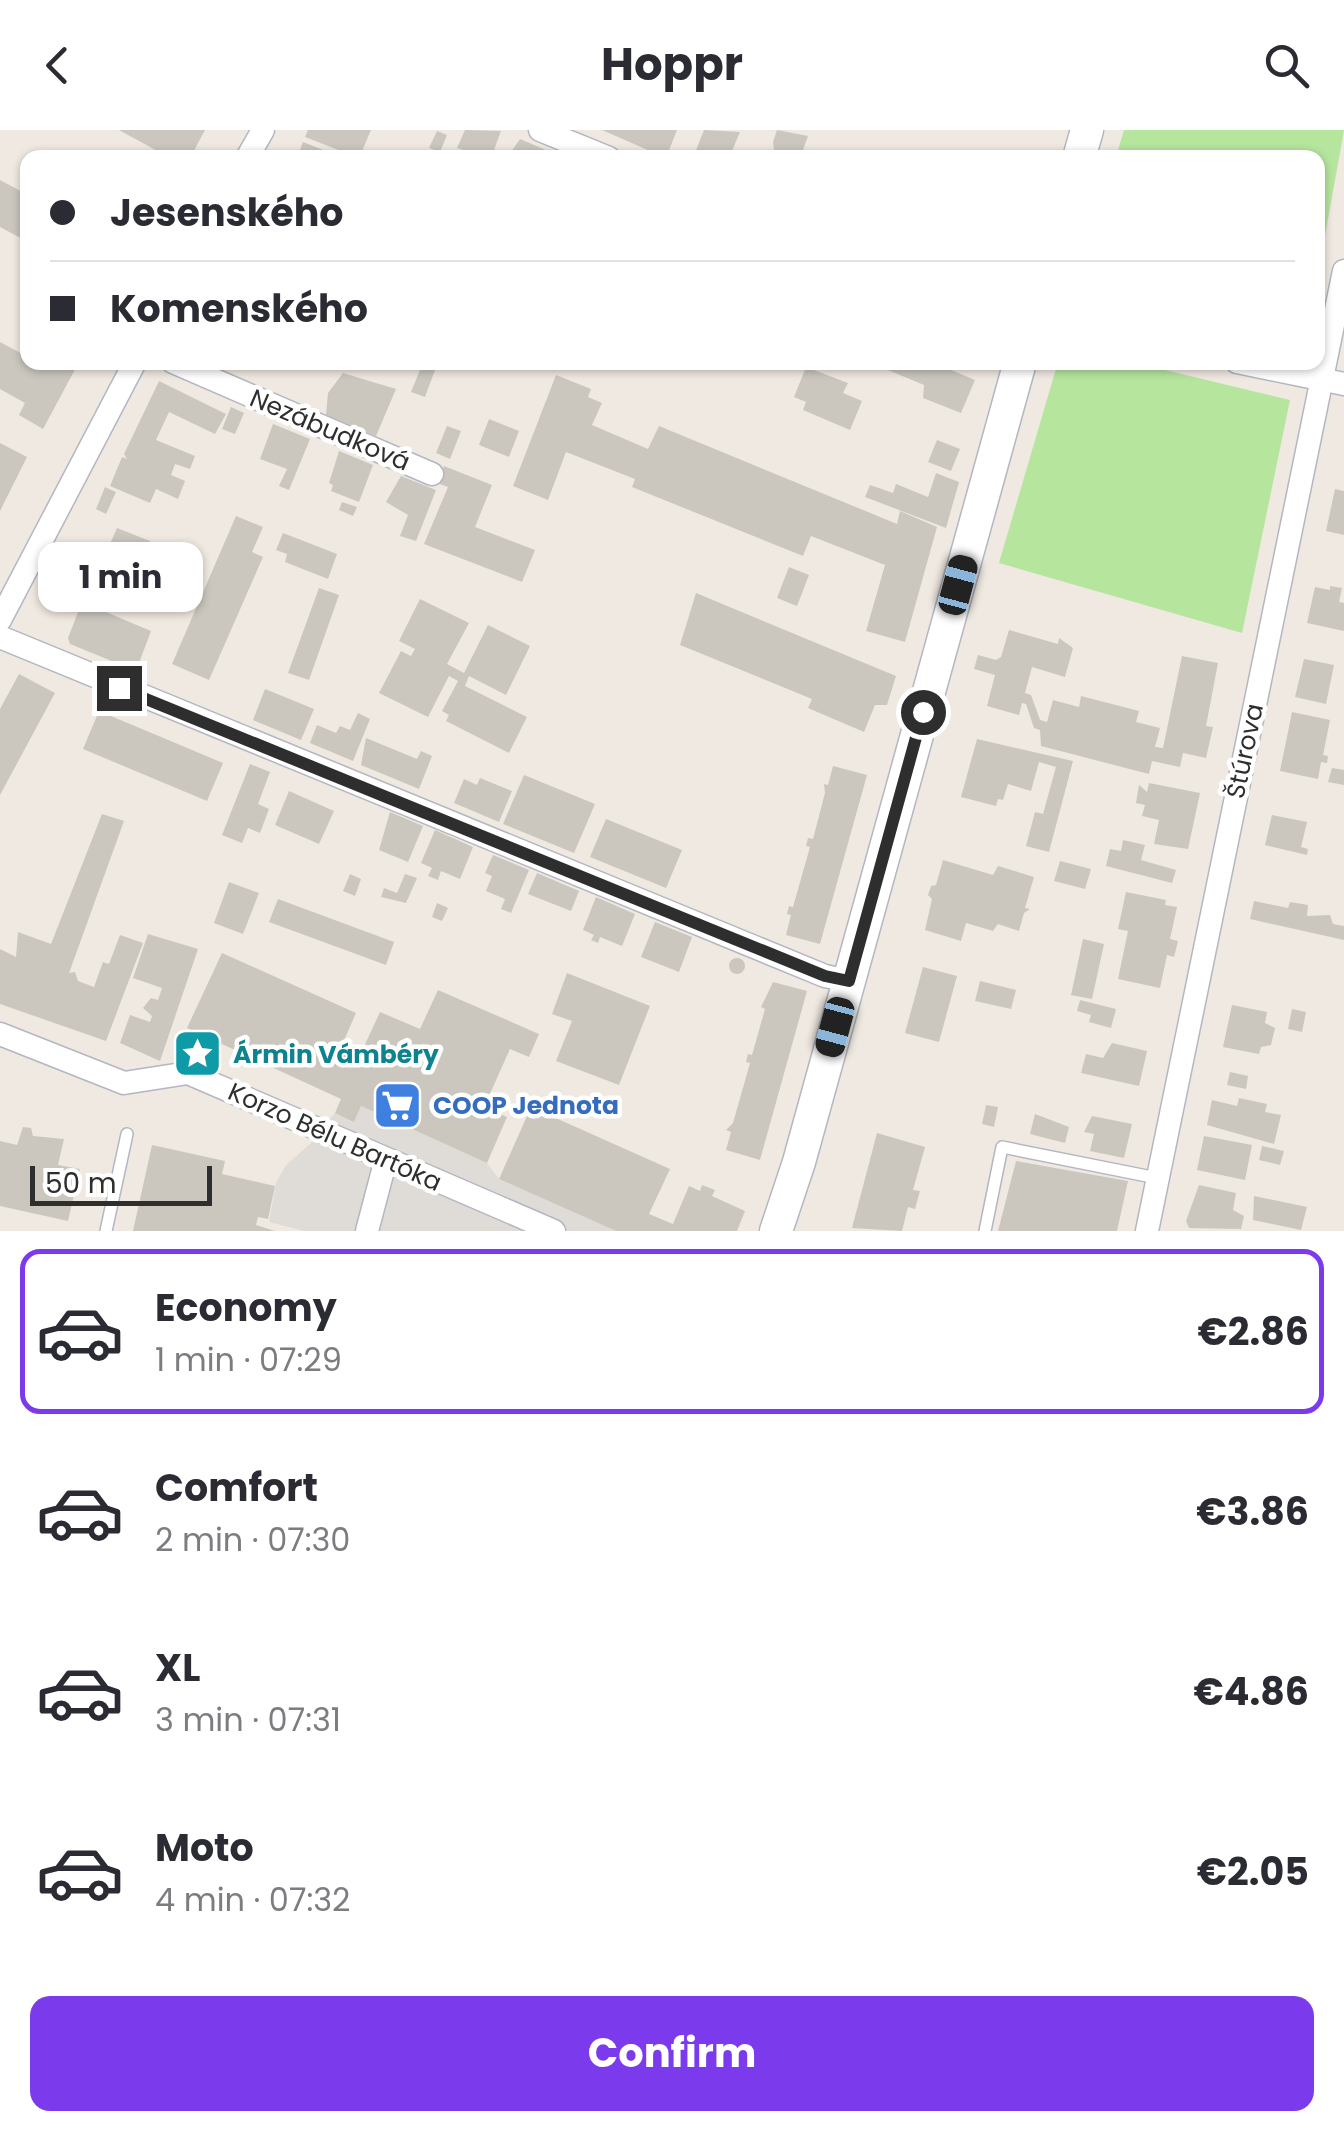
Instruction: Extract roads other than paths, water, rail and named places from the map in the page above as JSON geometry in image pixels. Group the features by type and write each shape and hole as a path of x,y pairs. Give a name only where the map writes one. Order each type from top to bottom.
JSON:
{"street":[{"path":"540,130 589,150"},
{"name":"Štúrova","path":"1146,1231 1333,382 1344,271"},
{"path":"0,620 132,370"},
{"name":"Nezábudková","path":"192,370 432,474"},
{"path":"776,1231 799,1162 1018,370"},
{"path":"1275,370 1333,382"},
{"path":"0,637 825,976 849,981"},
{"name":"Korzo Bélu Bartóka","path":"0,1034 124,1083 188,1073 554,1231"},
{"path":"367,1231 386,1159"},
{"path":"796,1231 803,1184 799,1162"}],"lane":[{"path":"106,1231 127,1134"},
{"path":"985,1231 1002,1147 1157,1174"}],"place":[{"name":"Ármin Vámbéry","path":"198,1054"},
{"name":"COOP Jednota","path":"398,1105"}]}
